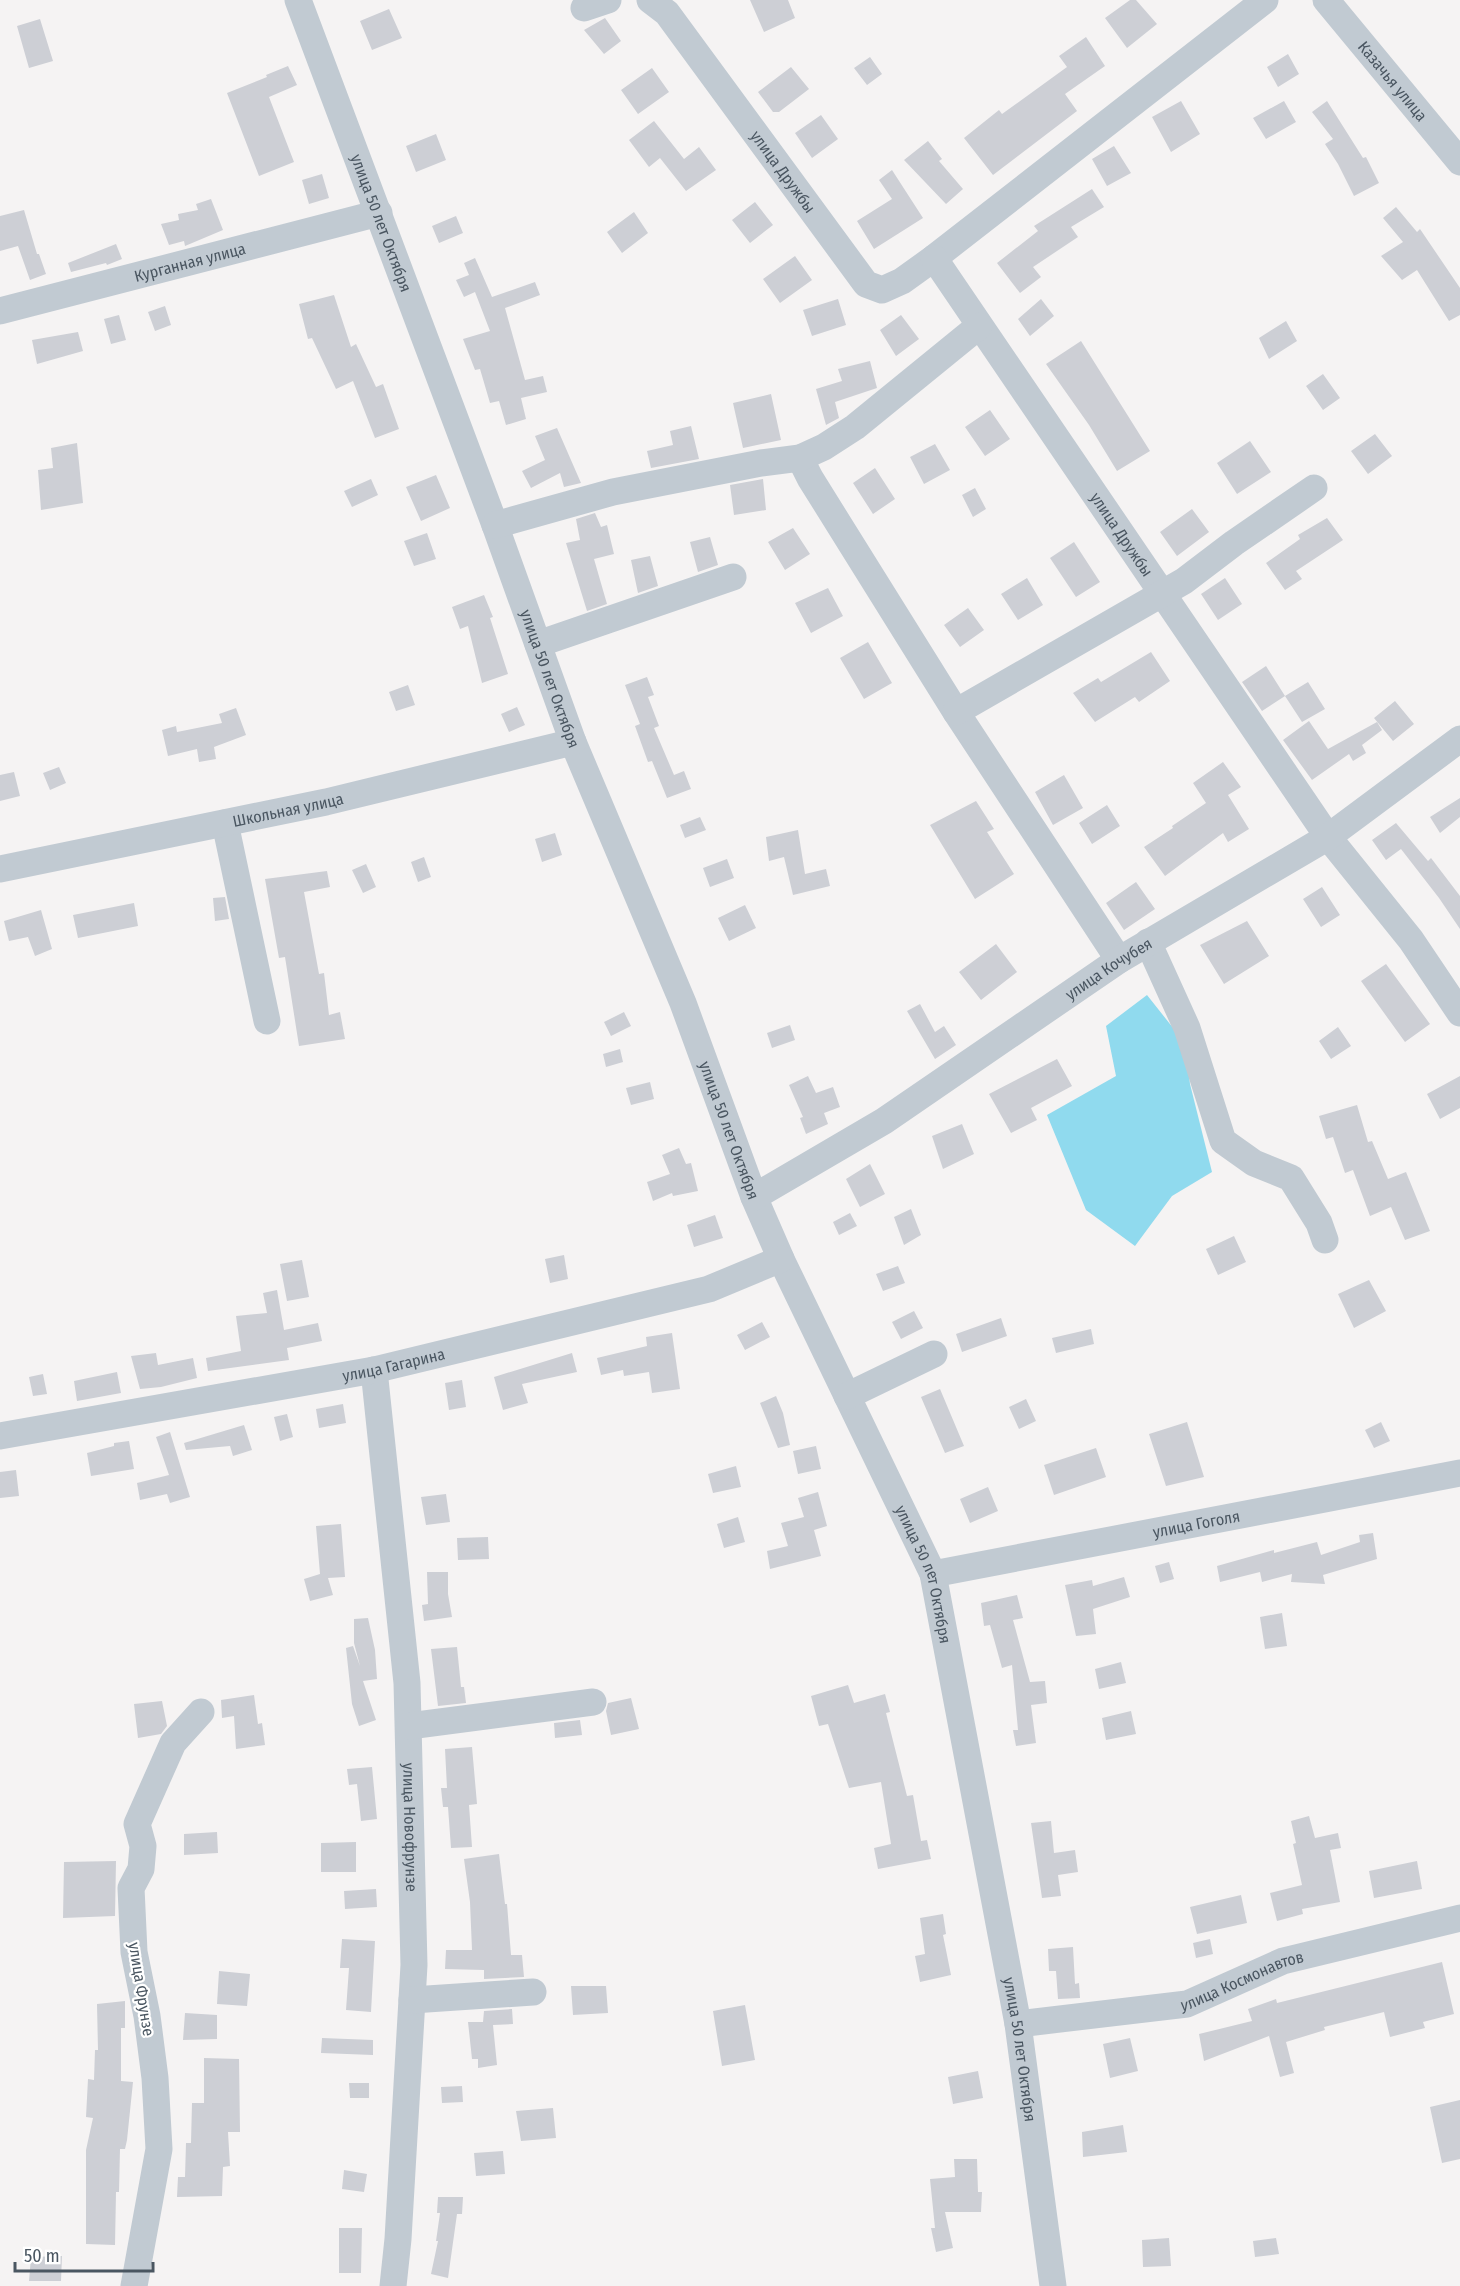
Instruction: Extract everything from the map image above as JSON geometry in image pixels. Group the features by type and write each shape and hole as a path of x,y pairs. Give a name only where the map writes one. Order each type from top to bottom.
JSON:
{"street":[{"name":"улица 50 лет Октября","path":"298,0 495,525 573,742 683,1003 754,1197 781,1259 933,1574 1018,2024 1053,2286"},
{"name":"улица Дружбы","path":"650,0 667,12 866,284 882,290 902,281 934,258 1265,0"},
{"name":"Казачья улица","path":"1326,0 1460,162"},
{"name":"Курганная улица","path":"0,311 379,213"},
{"name":"улица Дружбы","path":"934,258 1163,593"},
{"path":"495,525 613,492 761,463 800,458 824,447 855,427 979,326"},
{"path":"800,458 810,478 956,712 1119,960"},
{"name":"улица Дружбы","path":"956,712 1184,581 1234,543 1314,489"},
{"path":"538,644 733,576"},
{"path":"1163,593 1328,837 1411,940 1460,1014"},
{"name":"улица Кочубея","path":"754,1197 884,1121 1119,960 1328,837 1460,739"},
{"name":"Школьная улица","path":"0,869 326,802 573,742"},
{"path":"225,823 267,1021"},
{"path":"1148,942 1187,1028 1223,1141 1254,1163 1292,1179 1319,1223 1325,1240"},
{"name":"улица Гагарина","path":"0,1436 374,1370 709,1289 781,1259"},
{"path":"847,1396 934,1354"},
{"name":"улица Новофрунзе","path":"374,1370 407,1683 414,1965 398,2239 393,2286"},
{"name":"улица Гоголя","path":"933,1574 1460,1473"},
{"path":"408,1726 593,1702"},
{"name":"улица Фрунзе","path":"134,2286 159,2149 155,2078 147,2016 134,1952 131,1888 141,1869 143,1846 137,1824 173,1743 201,1712"},
{"name":"улица Космонавтов","path":"1018,2024 1186,2004 1283,1961 1460,1918"},
{"path":"412,2000 533,1992"}],"water":[{"path":"1147,995 1185,1043 1190,1084 1212,1172 1172,1196 1135,1246 1086,1210 1047,1115 1116,1076 1106,1026"}],"building":[{"path":"750,0 788,0 795,18 764,32"},
{"path":"1130,0 1136,0 1157,24 1127,48 1105,18"},
{"path":"389,9 402,38 372,50 360,21"},
{"path":"605,18 621,41 604,54 584,30"},
{"path":"40,19 53,61 29,68 17,26"},
{"path":"1086,37 1105,66 1065,94 1077,111 993,175 964,138 999,110 1002,114 1067,67 1059,56"},
{"path":"1288,54 1299,74 1278,87 1267,67"},
{"path":"870,57 882,74 867,85 854,68"},
{"path":"288,66 297,85 269,97 294,162 259,176 227,93"},
{"path":"791,67 809,89 779,112 773,112 758,92"},
{"path":"652,68 669,92 638,114 621,90"},
{"path":"1181,101 1200,134 1171,152 1152,117"},
{"path":"1284,101 1296,122 1266,139 1253,118"},
{"path":"1327,101 1363,158 1366,157 1379,183 1354,196 1325,144 1333,139 1312,112"},
{"path":"821,115 838,139 812,158 795,133"},
{"path":"654,121 684,159 699,147 716,170 686,191 660,158 649,167 629,140"},
{"path":"436,134 446,160 416,172 406,146"},
{"path":"928,141 942,159 939,161 963,189 946,204 904,160"},
{"path":"1114,146 1131,173 1107,186 1092,159"},
{"path":"892,170 923,218 874,249 857,221 892,199 879,180"},
{"path":"322,174 329,198 309,204 302,180"},
{"path":"1092,189 1104,207 1071,227 1078,237 1033,267 1041,277 1020,293 997,263 1038,231 1034,226"},
{"path":"211,199 223,230 185,246 184,241 169,245 161,224 179,220 178,214 198,210 196,204"},
{"path":"755,202 773,225 750,243 732,220"},
{"path":"1396,207 1417,232 1420,229 1460,288 1460,315 1449,321 1417,270 1402,280 1381,256 1403,242 1383,218"},
{"path":"24,210 37,254 39,254 46,274 30,280 18,246 0,251 0,216"},
{"path":"634,212 648,233 622,253 607,232"},
{"path":"456,216 463,233 439,243 432,226"},
{"path":"116,244 122,259 107,265 106,263 71,272 68,263"},
{"path":"795,256 812,280 780,303 763,279"},
{"path":"475,258 492,297 535,282 540,295 505,308 525,380 543,376 547,392 521,398 526,419 506,425 499,401 490,403 480,369 475,370 463,339 490,331 475,292 464,297 456,280 469,275 464,263"},
{"path":"334,295 351,347 356,344 376,387 383,384 399,429 375,438 353,381 336,389 312,338 308,339 299,304"},
{"path":"838,299 846,325 812,336 803,310"},
{"path":"1041,299 1054,316 1030,336 1018,319"},
{"path":"165,306 171,325 155,331 148,312"},
{"path":"119,315 126,340 111,344 104,319"},
{"path":"901,315 919,339 896,356 880,330"},
{"path":"1286,321 1297,341 1269,359 1259,338"},
{"path":"78,332 83,351 37,364 32,340"},
{"path":"1081,341 1150,451 1117,471 1089,425 1046,364"},
{"path":"870,361 877,388 835,402 839,418 826,425 816,389 842,381 838,369"},
{"path":"1323,374 1340,398 1323,410 1306,386"},
{"path":"771,394 781,440 743,448 733,403"},
{"path":"990,410 1010,439 985,456 965,427"},
{"path":"691,426 699,459 651,468 647,451 673,445 670,431"},
{"path":"557,428 581,483 564,487 560,473 531,488 522,471 545,460 535,436"},
{"path":"1375,434 1392,456 1368,474 1351,451"},
{"path":"1250,441 1271,472 1237,494 1217,463"},
{"path":"77,443 83,503 41,510 38,470 53,468 51,448"},
{"path":"935,444 950,470 924,484 910,457"},
{"path":"875,468 895,499 873,514 853,483"},
{"path":"436,475 450,508 421,521 406,487"},
{"path":"371,479 378,495 352,507 344,491"},
{"path":"763,479 766,510 734,515 730,485"},
{"path":"975,488 986,509 973,517 962,495"},
{"path":"1192,509 1209,532 1177,556 1160,532"},
{"path":"595,513 601,527 607,525 614,554 594,559 607,604 587,611 566,543 580,540 576,519"},
{"path":"1327,518 1343,540 1296,571 1302,579 1285,590 1266,563 1300,539 1298,535"},
{"path":"793,528 810,554 785,570 768,542"},
{"path":"427,533 436,559 414,566 404,541"},
{"path":"710,537 718,565 698,572 690,542"},
{"path":"1074,542 1100,582 1076,597 1050,558"},
{"path":"650,556 658,586 638,593 631,560"},
{"path":"1027,578 1043,605 1018,620 1001,594"},
{"path":"1225,578 1242,604 1218,620 1201,594"},
{"path":"828,588 843,616 811,633 795,603"},
{"path":"484,595 493,617 490,618 508,674 482,683 468,626 460,629 452,607"},
{"path":"968,608 984,630 960,647 944,625"},
{"path":"868,642 892,683 864,699 840,658"},
{"path":"1151,652 1170,681 1139,702 1135,697 1095,722 1073,693 1098,678 1101,682"},
{"path":"1266,666 1285,696 1262,711 1242,682"},
{"path":"647,677 654,695 648,697 659,726 654,728 674,775 684,771 691,789 667,798 652,761 648,762 635,726 640,724 625,685"},
{"path":"1308,682 1325,709 1302,722 1285,696"},
{"path":"408,685 415,705 396,711 389,692"},
{"path":"1395,701 1414,724 1393,741 1374,718"},
{"path":"517,707 525,725 509,732 501,714"},
{"path":"236,708 246,735 214,747 216,759 199,762 197,749 168,756 162,730 176,726 177,732 222,723 219,714"},
{"path":"1309,721 1328,749 1377,722 1382,730 1362,745 1366,753 1353,761 1349,754 1312,780 1283,740"},
{"path":"1223,762 1241,787 1228,795 1249,829 1228,842 1223,833 1165,876 1144,847 1206,803 1193,783"},
{"path":"59,767 66,783 50,790 43,773"},
{"path":"14,772 20,796 0,801 0,775"},
{"path":"1064,775 1083,808 1053,825 1035,792"},
{"path":"1460,798 1460,817 1440,833 1430,817"},
{"path":"976,801 994,829 987,832 1014,874 975,899 930,825"},
{"path":"1107,805 1120,826 1092,844 1079,823"},
{"path":"700,817 706,830 685,838 680,825"},
{"path":"1396,823 1428,861 1431,858 1460,896 1460,929 1401,849 1386,860 1372,840"},
{"path":"798,830 805,874 826,869 830,886 793,895 784,857 769,861 766,837"},
{"path":"555,833 562,855 542,862 535,839"},
{"path":"424,857 431,877 418,882 411,862"},
{"path":"727,859 734,878 710,887 703,868"},
{"path":"366,864 376,887 363,893 352,870"},
{"path":"327,871 330,887 304,892 319,974 324,973 329,1015 340,1012 345,1039 299,1046 285,957 279,958 265,879"},
{"path":"1136,882 1155,909 1124,930 1106,903"},
{"path":"1322,887 1340,915 1321,927 1303,899"},
{"path":"225,897 229,919 215,921 213,898"},
{"path":"134,903 138,926 78,938 73,915"},
{"path":"745,905 756,928 729,941 718,918"},
{"path":"41,910 52,949 35,956 28,937 9,941 4,921"},
{"path":"1247,921 1269,956 1224,984 1200,945"},
{"path":"996,944 1017,972 981,1000 959,972"},
{"path":"1386,964 1430,1024 1405,1042 1361,981"},
{"path":"920,1004 935,1032 944,1026 956,1045 935,1059 907,1011"},
{"path":"624,1012 631,1026 611,1036 604,1022"},
{"path":"790,1025 795,1040 772,1048 767,1033"},
{"path":"1338,1027 1351,1046 1331,1059 1319,1041"},
{"path":"620,1049 623,1062 606,1067 603,1054"},
{"path":"1057,1059 1072,1086 1031,1108 1037,1120 1011,1133 989,1094"},
{"path":"808,1076 816,1093 833,1087 840,1107 824,1113 828,1124 806,1134 800,1118 803,1117 789,1085"},
{"path":"1460,1076 1460,1108 1440,1119 1427,1094"},
{"path":"650,1082 654,1099 631,1105 626,1088"},
{"path":"1357,1105 1368,1142 1372,1141 1388,1179 1406,1172 1430,1231 1405,1240 1391,1207 1370,1216 1353,1170 1345,1173 1333,1137 1326,1139 1319,1116"},
{"path":"962,1124 974,1154 943,1169 932,1136"},
{"path":"679,1148 686,1164 691,1163 698,1191 673,1196 672,1193 653,1201 647,1182 670,1174 662,1155"},
{"path":"870,1164 885,1194 860,1207 846,1179"},
{"path":"911,1209 921,1235 904,1245 894,1217"},
{"path":"850,1213 857,1226 839,1235 833,1222"},
{"path":"715,1215 723,1238 694,1247 687,1225"},
{"path":"1234,1236 1246,1262 1218,1275 1206,1249"},
{"path":"564,1255 568,1279 550,1283 545,1259"},
{"path":"302,1260 309,1297 287,1301 280,1264"},
{"path":"898,1266 905,1283 883,1291 876,1274"},
{"path":"1369,1280 1386,1311 1354,1328 1338,1294"},
{"path":"277,1290 284,1330 318,1323 322,1341 287,1348 289,1360 208,1371 206,1358 241,1351 236,1316 267,1313 263,1293"},
{"path":"914,1311 923,1328 901,1339 892,1322"},
{"path":"1001,1318 1007,1336 962,1352 956,1334"},
{"path":"762,1322 770,1337 745,1350 737,1335"},
{"path":"1091,1329 1094,1344 1056,1353 1052,1338"},
{"path":"672,1333 680,1389 652,1393 649,1372 624,1376 623,1370 601,1375 597,1358 647,1346 646,1337"},
{"path":"156,1353 158,1365 193,1358 197,1378 161,1387 140,1389 131,1356"},
{"path":"572,1353 577,1372 522,1384 528,1403 503,1410 494,1377"},
{"path":"117,1372 121,1393 77,1401 74,1381"},
{"path":"43,1374 47,1394 33,1396 29,1377"},
{"path":"462,1380 466,1407 449,1410 445,1383"},
{"path":"940,1389 964,1446 945,1453 921,1397"},
{"path":"776,1396 783,1413 790,1445 778,1448 760,1403"},
{"path":"1026,1399 1036,1421 1019,1429 1009,1407"},
{"path":"343,1404 346,1423 319,1428 316,1409"},
{"path":"287,1414 293,1437 280,1441 274,1417"},
{"path":"1187,1422 1204,1477 1166,1486 1149,1434"},
{"path":"1381,1422 1390,1441 1374,1448 1365,1430"},
{"path":"244,1425 252,1450 233,1456 230,1446 186,1450 184,1443"},
{"path":"170,1432 190,1497 170,1503 167,1494 140,1500 137,1483 169,1475 156,1437"},
{"path":"129,1441 134,1469 91,1476 87,1453 114,1446 114,1443"},
{"path":"816,1446 821,1469 798,1474 793,1451"},
{"path":"1096,1448 1106,1477 1054,1495 1044,1465"},
{"path":"736,1466 741,1487 713,1493 708,1474"},
{"path":"16,1470 19,1496 0,1498 0,1472"},
{"path":"988,1487 998,1511 970,1523 960,1499"},
{"path":"818,1492 827,1526 814,1530 821,1556 770,1569 767,1551 788,1546 781,1523 804,1517 798,1498"},
{"path":"446,1494 450,1522 426,1525 421,1497"},
{"path":"738,1517 745,1542 724,1548 717,1524"},
{"path":"341,1524 345,1577 328,1578 333,1595 310,1601 304,1579 320,1574 316,1526"},
{"path":"1373,1533 1377,1559 1323,1575 1325,1584 1291,1582 1292,1574 1262,1582 1260,1572 1220,1582 1217,1566 1274,1550 1274,1553 1317,1542 1321,1555 1360,1542 1359,1535"},
{"path":"488,1537 489,1559 458,1560 457,1538"},
{"path":"1169,1562 1174,1579 1160,1583 1155,1566"},
{"path":"427,1572 448,1572 448,1594 452,1617 424,1621 422,1605 428,1604"},
{"path":"1124,1577 1130,1597 1093,1609 1096,1634 1076,1636 1065,1585 1092,1580 1093,1586"},
{"path":"1017,1595 1023,1618 1013,1620 1030,1682 1045,1681 1047,1703 1031,1705 1036,1743 1016,1746 1013,1730 1018,1730 1012,1665 1002,1668 990,1625 984,1626 981,1603"},
{"path":"1282,1613 1287,1646 1265,1649 1260,1617"},
{"path":"368,1618 375,1650 377,1679 363,1681 376,1720 359,1726 352,1704 346,1648 353,1646 360,1666 354,1643 354,1619"},
{"path":"457,1647 461,1687 464,1687 466,1703 438,1706 431,1649"},
{"path":"1121,1662 1126,1683 1099,1689 1095,1669"},
{"path":"848,1685 854,1703 885,1694 890,1712 886,1713 907,1796 913,1795 921,1841 927,1840 931,1859 878,1869 874,1848 891,1844 881,1782 849,1788 828,1724 819,1726 811,1696"},
{"path":"254,1695 258,1724 262,1723 265,1745 236,1749 234,1716 222,1718 221,1700"},
{"path":"631,1698 639,1729 611,1735 606,1711 608,1703"},
{"path":"162,1701 167,1726 161,1734 138,1738 134,1704"},
{"path":"1131,1711 1136,1734 1106,1740 1102,1718"},
{"path":"580,1720 582,1735 555,1738 554,1723"},
{"path":"472,1747 477,1804 469,1805 472,1847 451,1848 448,1807 443,1807 441,1788 447,1788 445,1749"},
{"path":"372,1767 377,1819 361,1821 357,1784 349,1785 347,1769"},
{"path":"1309,1816 1315,1838 1338,1833 1341,1848 1330,1850 1340,1902 1302,1909 1303,1914 1277,1921 1270,1893 1302,1885 1293,1844 1296,1843 1291,1821"},
{"path":"1051,1821 1054,1853 1075,1850 1078,1872 1058,1875 1061,1896 1042,1898 1031,1823"},
{"path":"217,1832 218,1853 184,1855 184,1834"},
{"path":"356,1842 356,1872 321,1872 321,1843"},
{"path":"499,1854 505,1904 507,1904 511,1955 522,1955 524,1977 484,1979 484,1970 445,1969 446,1950 472,1950 470,1902 464,1859"},
{"path":"116,1861 115,1916 63,1918 64,1862"},
{"path":"1417,1861 1422,1889 1374,1898 1369,1871"},
{"path":"376,1889 377,1907 345,1909 344,1891"},
{"path":"1241,1895 1247,1923 1197,1934 1190,1907"},
{"path":"943,1914 946,1934 943,1935 951,1975 920,1982 915,1956 925,1954 920,1918"},
{"path":"342,1939 375,1941 371,2012 346,2010 349,1968 340,1968"},
{"path":"1210,1939 1213,1954 1196,1958 1193,1943"},
{"path":"1073,1947 1075,1984 1079,1983 1080,1998 1058,1999 1056,1971 1049,1971 1048,1949"},
{"path":"1442,1962 1454,2014 1423,2022 1425,2028 1390,2037 1384,2012 1324,2027 1325,2030 1286,2042 1294,2073 1280,2077 1269,2036 1204,2061 1199,2034 1252,2021 1248,2009 1276,1999 1277,2003"},
{"path":"219,1971 250,1974 247,2006 217,2004"},
{"path":"571,1986 606,1986 608,2013 573,2015"},
{"path":"125,2001 125,2028 121,2028 121,2081 133,2082 127,2140 125,2149 120,2149 115,2245 86,2244 86,2150 93,2118 86,2117 88,2079 94,2080 95,2050 98,2050 97,2004"},
{"path":"745,2005 755,2060 722,2066 713,2011"},
{"path":"512,2009 513,2024 493,2025 497,2065 478,2068 478,2059 472,2059 468,2022 483,2022 484,2011"},
{"path":"185,2013 217,2015 217,2039 183,2040"},
{"path":"322,2038 373,2040 373,2055 321,2053"},
{"path":"1130,2038 1138,2071 1110,2078 1103,2044"},
{"path":"204,2058 239,2059 240,2132 228,2132 230,2166 223,2167 222,2196 177,2197 178,2177 185,2177 186,2143 191,2143 192,2103 204,2103"},
{"path":"978,2071 983,2098 953,2104 948,2077"},
{"path":"349,2083 369,2083 369,2098 350,2098"},
{"path":"462,2086 463,2102 442,2103 441,2087"},
{"path":"1460,2100 1460,2159 1442,2163 1430,2107"},
{"path":"553,2108 556,2138 521,2141 516,2111"},
{"path":"1123,2125 1127,2152 1083,2157 1082,2132"},
{"path":"503,2151 505,2174 476,2176 474,2153"},
{"path":"954,2159 977,2159 978,2192 982,2192 981,2212 945,2212 953,2248 936,2252 931,2228 935,2228 930,2179 955,2177"},
{"path":"344,2170 367,2174 364,2192 342,2189"},
{"path":"438,2197 463,2197 462,2214 457,2214 448,2278 431,2274 438,2241 436,2241 440,2213 437,2213"},
{"path":"339,2228 362,2228 361,2273 339,2273"},
{"path":"1169,2238 1171,2266 1143,2267 1142,2240"},
{"path":"1276,2238 1279,2254 1255,2257 1253,2241"},
{"path":"62,2256 61,2281 29,2281 31,2257"}]}
